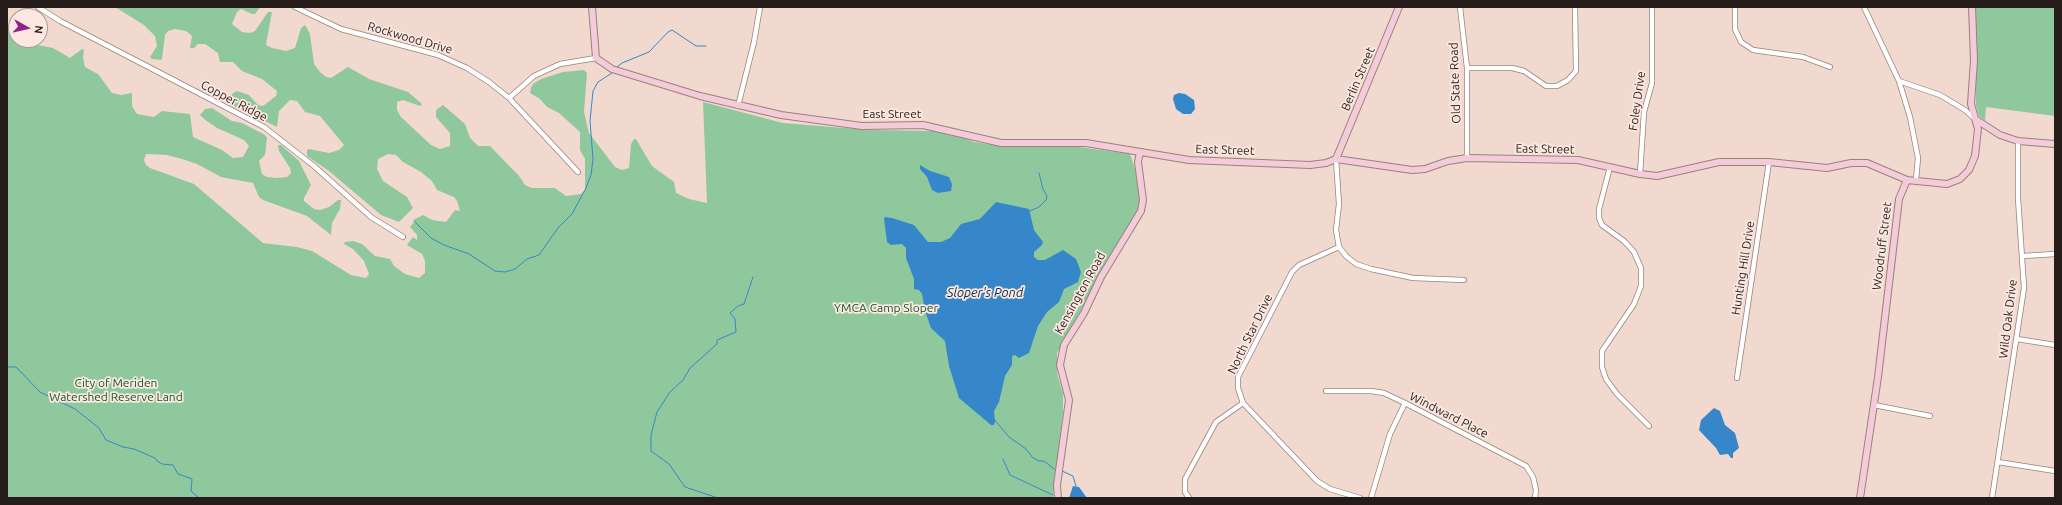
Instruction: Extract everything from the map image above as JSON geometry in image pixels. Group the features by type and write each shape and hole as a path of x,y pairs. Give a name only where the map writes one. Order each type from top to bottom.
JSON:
{"street":[{"name":"Copper Ridge","path":"38,7 60,21 264,127 314,166 370,217 403,237"},
{"name":"Rockwood Drive","path":"295,7 341,29 438,55 468,68 509,98 578,172"},
{"path":"509,98 534,76 560,64 596,58 592,7"},
{"path":"738,106 756,31 760,7"},
{"name":"Berlin Street","path":"1336,159 1399,7"},
{"name":"Old State Road","path":"1460,7 1467,68 1467,158"},
{"path":"1467,68 1512,68 1524,71 1546,86 1556,86 1568,80 1576,71 1575,7"},
{"name":"Foley Drive","path":"1640,174 1644,112 1652,83 1652,7"},
{"path":"1735,7 1735,29 1741,42 1753,50 1804,57 1830,67"},
{"path":"1864,7 1899,81 1910,117 1918,158 1916,180"},
{"path":"1907,180 1946,184 1960,179 1969,170 1975,156 1978,129 1971,104 1974,60 1972,7"},
{"name":"East Street","path":"596,58 612,70 738,106 781,115 862,126 923,125 1001,143 1086,143 1189,160 1310,165 1326,163 1336,159 1412,170 1425,170 1448,161 1467,158 1578,160 1640,174 1658,176 1719,162 1769,162 1828,168 1852,163 1867,163 1907,180"},
{"path":"1899,81 1940,95 1965,110 1985,127 2000,135 2018,141 2055,144"},
{"name":"Wild Oak Drive","path":"1992,498 2024,288 2018,198 2018,141"},
{"name":"Kensington Road","path":"1058,498 1057,485 1069,400 1060,366 1064,345 1084,313 1101,277 1140,211 1143,200 1138,162 1140,152"},
{"path":"1336,159 1339,204 1336,230 1339,247 1356,264 1371,269 1414,278 1464,280"},
{"name":"Hunting Hill Drive","path":"1737,378 1769,162"},
{"path":"1610,167 1599,210 1600,218 1602,225 1624,241 1634,252 1641,268 1641,286 1634,304 1602,351 1602,367 1606,379 1617,394 1649,426"},
{"name":"Woodruff Street","path":"1860,498 1874,405 1899,198 1907,180"},
{"name":"North Star Drive","path":"1339,247 1299,265 1292,272 1238,377 1238,388 1243,403 1317,481 1330,489 1360,498"},
{"path":"2022,256 2055,254"},
{"path":"2017,339 2055,345"},
{"name":"Windward Place","path":"1326,391 1371,391 1384,393 1405,403 1526,466 1533,477 1536,490 1535,498"},
{"path":"1189,498 1185,492 1185,479 1216,422 1243,403"},
{"path":"1371,498 1390,434 1405,403"},
{"path":"1874,405 1930,416"},
{"path":"1998,462 2055,471"}],"green space":[{"path":"115,7 260,7 255,14 241,9 237,12 232,24 242,32 250,33 255,31 268,12 272,12 266,45 286,51 295,48 301,28 305,25 310,34 314,64 326,77 331,78 348,67 369,79 408,92 422,104 420,106 403,100 397,102 397,110 401,117 431,145 440,149 450,146 450,133 436,117 436,110 443,105 465,124 470,138 478,146 490,146 519,176 525,185 532,188 555,188 566,196 581,194 585,190 585,159 580,150 580,132 559,113 547,107 540,99 530,93 533,84 541,79 563,72 584,70 587,73 584,112 589,133 615,167 622,170 629,168 631,144 634,139 636,139 652,166 674,182 676,193 689,199 707,203 703,102 783,123 869,130 936,131 952,136 959,136 974,142 1006,147 1072,146 1130,154 1136,172 1140,205 1057,353 1057,373 1063,394 1063,412 1053,498 7,498 7,25 8,48 48,47 53,48 70,58 82,49 84,50 83,58 85,67 98,74 112,93 121,95 132,93 132,106 137,114 154,117 162,111 190,114 193,137 222,150 233,158 243,157 249,146 244,140 217,128 204,119 200,115 205,109 212,108 232,121 242,123 265,135 267,138 265,155 259,161 262,174 267,177 277,178 287,177 291,173 290,168 279,151 278,145 281,145 299,161 311,185 304,198 304,201 314,209 320,210 329,207 338,200 341,200 340,209 332,223 331,235 307,216 263,200 259,197 253,183 221,177 197,164 182,159 167,155 146,154 144,160 146,165 150,168 194,184 263,243 297,247 312,251 351,275 366,278 369,274 364,261 353,249 344,244 345,242 353,241 362,244 375,256 390,259 394,266 405,274 419,278 425,273 425,261 422,254 407,245 413,237 417,240 417,235 410,227 414,222 413,220 423,215 432,220 446,222 455,210 460,211 454,197 437,190 432,181 421,172 403,162 396,155 388,154 378,159 377,169 383,181 407,197 413,208 399,222 381,215 329,171 307,156 307,150 309,149 329,153 339,150 344,145 320,116 305,112 297,101 290,100 279,111 277,127 228,103 226,101 233,93 237,91 249,95 258,105 263,106 276,96 277,91 262,79 242,71 233,62 220,62 218,53 205,44 198,44 194,48 190,48 192,36 186,31 175,29 168,31 165,35 161,60 152,59 150,57 157,46 155,36 144,25"},
{"path":"1974,7 2055,7 2055,116 1986,107 1985,121 1979,116 1976,106 1976,33"}],"water":[{"path":"1179,93 1185,94 1194,100 1195,109 1191,114 1183,114 1176,109 1173,99 1174,95"},
{"path":"920,165 930,171 949,177 952,184 951,191 938,193 932,190 927,177 920,169"},
{"name":"Sloper's Pond","path":"996,202 1029,209 1034,230 1043,242 1042,245 1034,252 1034,257 1038,260 1045,260 1063,250 1076,259 1081,272 1078,282 1064,289 1059,302 1047,312 1038,326 1029,353 1019,358 1015,355 1012,356 1012,365 1005,376 999,402 994,411 995,422 994,425 991,425 959,398 949,366 945,341 931,328 925,311 922,294 919,290 914,289 914,279 906,258 906,248 902,244 891,245 887,242 884,219 885,217 892,218 914,225 928,242 941,242 950,238 961,224 980,219"},
{"path":"1714,408 1720,411 1725,425 1735,433 1739,448 1733,453 1733,458 1731,458 1728,454 1720,455 1716,448 1699,430 1701,420"},
{"path":"1073,486 1079,487 1087,498 1069,498"}],"waterway":[{"path":"617,67 622,63 649,52 668,32 672,30 696,46 706,46"},
{"path":"415,222 431,238 444,245 469,254 495,271 505,272 515,269 527,259 539,255 558,228 572,214 586,188 591,175 593,159 590,121 593,91 598,82 612,73"},
{"path":"1030,211 1039,207 1046,200 1047,196 1043,189 1039,173"},
{"path":"718,498 685,487 669,464 651,451 651,435 657,412 670,392 683,380 690,368 717,344 717,340 736,332 735,319 730,313 738,306 744,304 753,277"},
{"path":"7,367 16,367 40,392 75,409 99,428 106,440 123,447 134,449 155,458 162,464 173,465 178,474 192,479 191,491 199,498"},
{"path":"994,419 1009,437 1026,449 1033,458 1039,461 1044,461 1054,469"},
{"path":"1003,459 1010,475 1053,495"},
{"path":"1062,471 1073,476 1076,486"}],"park label":[{"name":"YMCA Camp Sloper","path":"886,308"},
{"name":"City of Meriden Watershed Reserve Land","path":"116,390"}]}
